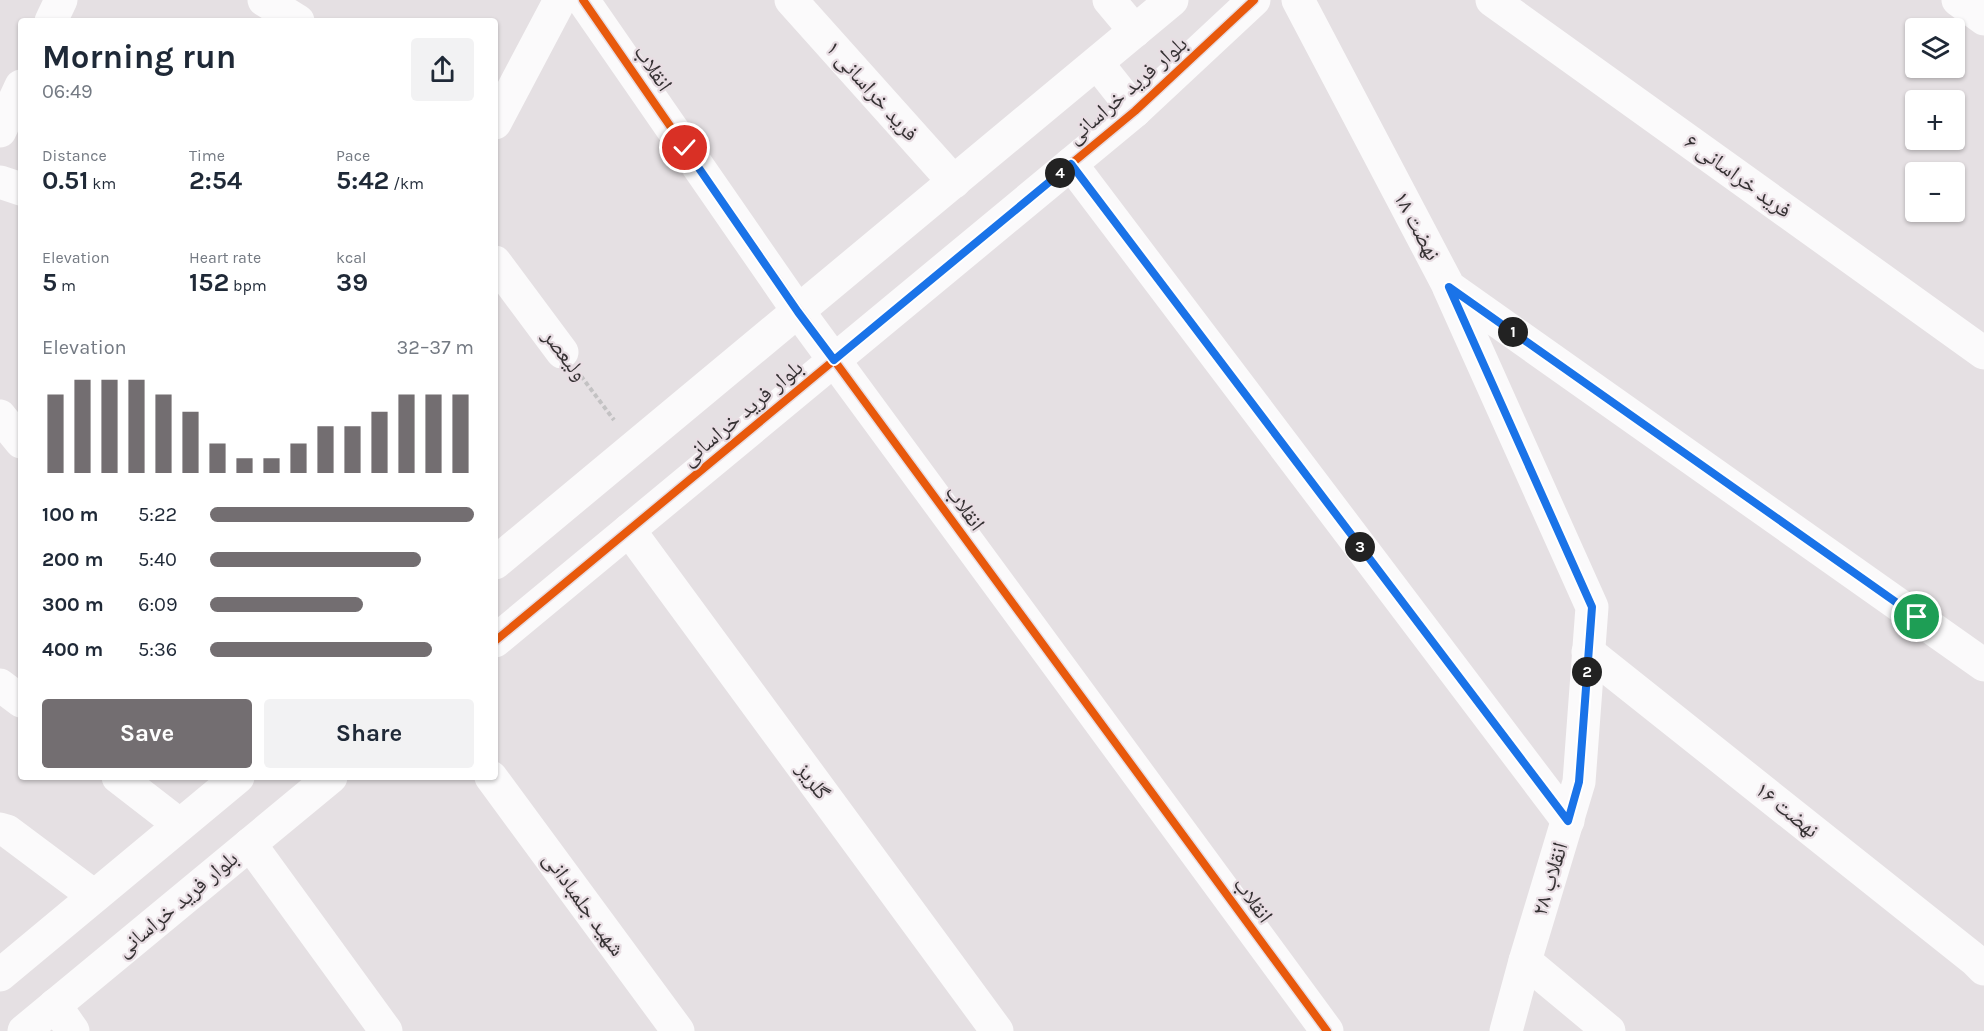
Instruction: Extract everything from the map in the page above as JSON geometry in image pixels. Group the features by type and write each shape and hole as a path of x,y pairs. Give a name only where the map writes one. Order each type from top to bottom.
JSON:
{"street":[{"path":"52,18 61,0"},
{"path":"264,0 293,18"},
{"path":"498,117 560,0"},
{"name":"انقلاب","path":"583,0 798,312 1327,1031"},
{"name":"فرید خراسانی ۱","path":"791,0 954,182"},
{"path":"1109,0 1135,32"},
{"name":"بلوار فرید خراسانی","path":"498,561 1173,0"},
{"name":"بلوار فرید خراسانی","path":"498,639 1135,111 1254,0"},
{"name":"نهضت ۱۸","path":"1298,0 1449,287 1984,664"},
{"name":"فرید خراسانی ۶","path":"1492,0 1984,353"},
{"path":"1096,63 1135,111"},
{"path":"0,131 18,92"},
{"path":"1071,164 1568,821"},
{"path":"0,182 18,188"},
{"name":"ولیعصر","path":"498,266 562,352"},
{"name":"انقلاب ۲۸","path":"1449,287 1592,607 1579,782 1506,1031"},
{"path":"0,416 18,438"},
{"name":"گلریز","path":"629,530 997,1031"},
{"name":"نهضت ۱۶","path":"1588,652 1984,969"},
{"path":"0,685 18,699"},
{"path":"122,780 180,825"},
{"path":"1,973 234,780"},
{"name":"بلوار فرید خراسانی","path":"24,1031 64,1018 250,844 327,780"},
{"name":"شهید جلمبادانی","path":"492,780 678,1031"},
{"path":"0,829 7,831 94,896"},
{"path":"250,844 386,1031"},
{"path":"1525,961 1609,1031"}],"cycle path":[{"path":"583,0 798,311 1327,1031"},
{"path":"498,639 1135,111 1254,0"}],"route":[{"path":"685,148 798,312 834,360 1071,164 1568,821 1579,782 1592,607 1449,287 1917,617"}]}
